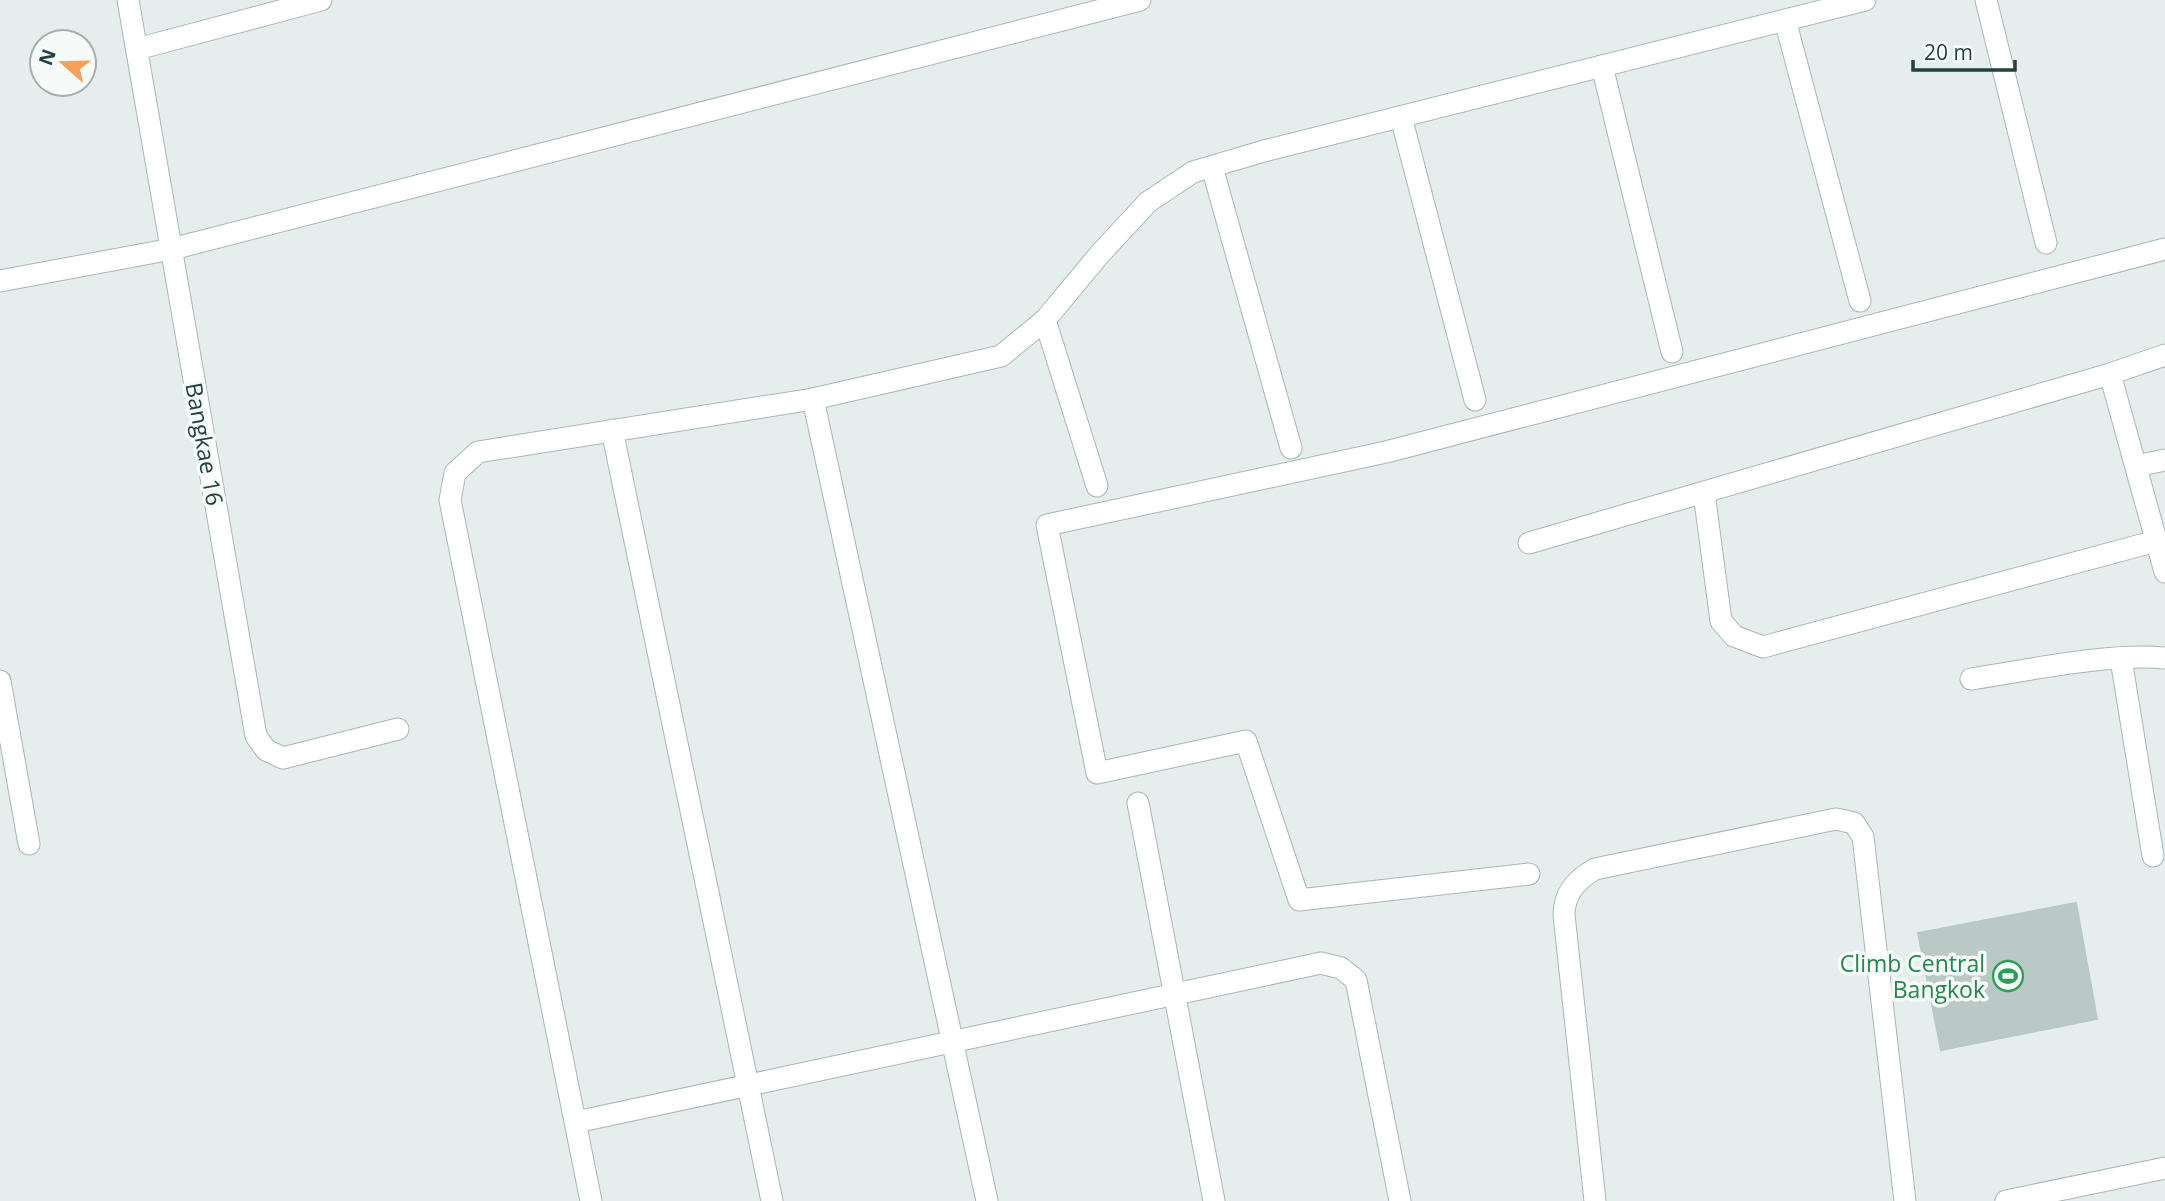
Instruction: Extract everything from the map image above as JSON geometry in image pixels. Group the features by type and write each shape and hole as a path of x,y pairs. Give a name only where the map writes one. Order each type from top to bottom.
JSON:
{"street":[{"name":"Bangkae 16","path":"128,0 256,736 266,750 283,758 398,729"},
{"path":"137,49 321,0"},
{"path":"0,281 172,249 1140,0"},
{"path":"591,1201 450,500 455,473 478,452 813,399 1002,356 1045,320 1148,202 1193,173 1264,151 1865,0"},
{"path":"1986,0 2046,243"},
{"path":"1786,20 1860,301"},
{"path":"1602,66 1672,352"},
{"path":"1401,117 1475,400"},
{"path":"1212,167 1291,448"},
{"path":"1529,874 1299,900 1246,741 1097,774 1047,525 1386,452 2165,249"},
{"path":"1045,320 1097,486"},
{"path":"1529,543 2110,374 2165,355"},
{"path":"2110,374 2165,572"},
{"path":"813,399 988,1201"},
{"path":"612,430 772,1201"},
{"path":"2136,466 2165,460"},
{"path":"1704,493 1721,621 1734,636 1763,647 2156,541"},
{"path":"1971,679 2121,659 2165,658"},
{"path":"2121,659 2153,856"},
{"path":"0,681 29,844"},
{"path":"1138,803 1214,1201"},
{"path":"1595,1201 1564,915 1569,893 1579,879 1595,869 1836,819 1854,822 1863,837 1905,1201"},
{"path":"576,1122 1321,963 1341,968 1356,980 1400,1201"},
{"path":"2006,1201 2165,1167"}],"building":[{"name":"Climb Central Bangkok","path":"2076,903 2097,1019 1941,1050 1918,933"}],"place":[{"name":"Climb Central Bangkok","path":"2008,976"}]}
